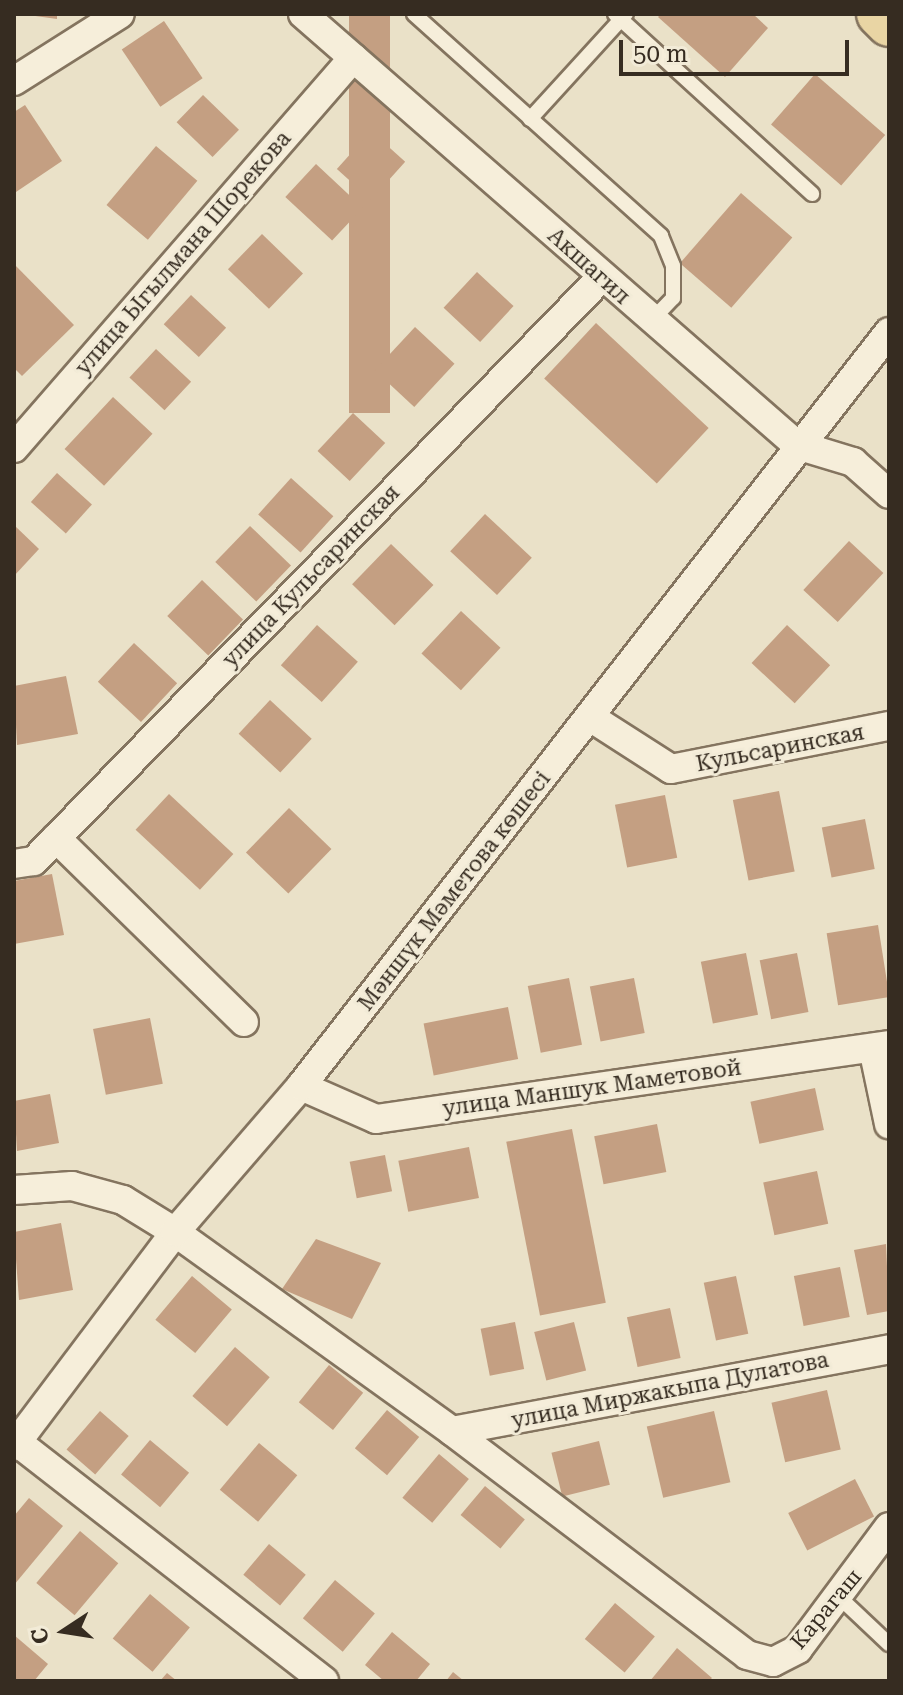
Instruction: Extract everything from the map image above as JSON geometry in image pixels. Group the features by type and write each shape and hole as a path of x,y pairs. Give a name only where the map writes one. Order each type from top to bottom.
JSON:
{"main road":[{"path":"879,14 889,24"}],"street":[{"path":"14,81 120,14"},
{"name":"Акшагил","path":"303,14 651,322 797,445 853,462 889,494"},
{"name":"улица Ыгылмана Шорекова","path":"14,448 353,58"},
{"name":"улица Кульсаринская","path":"21,855 56,838 602,277"},
{"name":"Мәншүк Мәметова көшесі","path":"16,1444 175,1232 301,1086 590,717 797,445 889,332"},
{"name":"Кульсаринская","path":"590,717 671,769 889,726"},
{"path":"56,838 244,1022"},
{"path":"881,1046 889,1124"},
{"name":"улица Маншук Маметовой","path":"301,1086 376,1119 881,1046"},
{"path":"14,1190 72,1186 123,1200 175,1232 452,1431"},
{"name":"улица Миржакыпа Дулатова","path":"452,1431 889,1349"},
{"name":"Карагаш","path":"452,1431 747,1655 773,1662 798,1649 889,1527"},
{"path":"16,1444 324,1681"}],"lane":[{"path":"414,14 661,236 673,266 673,298 651,322"},
{"path":"530,119 621,16 812,194"},
{"path":"838,1596 889,1644"}],"building":[{"path":"21,14 57,14 57,19"},
{"path":"349,14 390,14 390,413 349,413"},
{"path":"661,14 753,14 768,28 725,77 658,17"},
{"path":"164,21 203,78 160,107 122,50"},
{"path":"815,74 885,135 841,186 771,125"},
{"path":"203,95 239,130 213,157 177,122"},
{"path":"25,105 62,161 16,192 14,112"},
{"path":"371,131 405,162 371,200 337,169"},
{"path":"156,146 197,181 148,240 107,205"},
{"path":"316,164 363,208 332,241 285,197"},
{"path":"741,193 792,238 731,308 680,263"},
{"path":"262,234 303,274 269,309 228,269"},
{"path":"14,264 74,325 22,376 14,368"},
{"path":"477,272 514,306 480,342 444,308"},
{"path":"191,295 226,328 199,357 164,324"},
{"path":"596,323 709,428 657,484 544,379"},
{"path":"415,327 454,364 414,407 375,370"},
{"path":"156,349 191,382 165,410 129,378"},
{"path":"113,397 152,434 104,486 65,449"},
{"path":"353,413 385,443 350,481 318,451"},
{"path":"57,473 92,504 66,533 31,502"},
{"path":"291,478 333,516 301,553 258,514"},
{"path":"485,514 532,558 497,595 450,551"},
{"path":"14,525 39,549 14,576"},
{"path":"250,526 291,566 256,602 215,562"},
{"path":"849,541 883,573 838,622 803,590"},
{"path":"391,544 433,585 395,625 352,584"},
{"path":"202,580 243,620 208,656 167,616"},
{"path":"461,611 500,648 461,690 421,653"},
{"path":"317,625 358,662 322,702 281,665"},
{"path":"787,625 830,665 795,703 752,663"},
{"path":"134,643 177,683 141,722 98,682"},
{"path":"66,676 78,734 17,745 14,686"},
{"path":"270,700 312,739 280,773 239,734"},
{"path":"779,791 795,871 749,880 733,800"},
{"path":"169,794 233,854 200,890 136,830"},
{"path":"665,795 677,858 627,868 615,805"},
{"path":"289,808 331,849 288,894 246,853"},
{"path":"865,819 875,869 832,877 822,827"},
{"path":"52,874 64,935 14,944 14,881"},
{"path":"878,925 889,997 838,1005 827,933"},
{"path":"746,953 758,1015 713,1024 701,962"},
{"path":"797,953 808,1012 771,1019 760,960"},
{"path":"569,978 582,1045 541,1053 528,986"},
{"path":"634,978 645,1033 601,1042 590,987"},
{"path":"508,1007 518,1059 434,1075 424,1023"},
{"path":"150,1018 163,1084 106,1095 93,1029"},
{"path":"815,1088 824,1130 759,1144 750,1102"},
{"path":"50,1094 59,1143 17,1151 14,1101"},
{"path":"657,1124 666,1172 604,1184 594,1136"},
{"path":"572,1129 606,1303 540,1316 506,1142"},
{"path":"469,1147 479,1198 408,1212 398,1161"},
{"path":"385,1155 392,1191 357,1198 350,1162"},
{"path":"817,1171 828,1224 774,1235 763,1182"},
{"path":"61,1223 73,1290 19,1300 14,1232"},
{"path":"316,1239 381,1263 352,1319 282,1289"},
{"path":"886,1244 889,1311 867,1315 854,1250"},
{"path":"840,1267 850,1317 804,1326 794,1276"},
{"path":"192,1276 232,1309 195,1353 155,1320"},
{"path":"736,1276 748,1334 716,1341 704,1283"},
{"path":"670,1308 681,1358 638,1367 627,1317"},
{"path":"515,1322 524,1369 490,1376 481,1329"},
{"path":"574,1322 586,1371 546,1380 534,1332"},
{"path":"235,1347 270,1377 227,1426 192,1396"},
{"path":"329,1365 363,1393 333,1430 299,1402"},
{"path":"827,1390 841,1449 785,1462 771,1403"},
{"path":"387,1410 419,1437 387,1475 355,1448"},
{"path":"100,1411 129,1436 95,1474 67,1449"},
{"path":"714,1411 730,1482 663,1498 647,1427"},
{"path":"150,1440 189,1473 160,1507 121,1474"},
{"path":"599,1441 610,1485 562,1497 551,1453"},
{"path":"259,1443 297,1475 258,1522 220,1490"},
{"path":"439,1454 469,1479 432,1523 402,1498"},
{"path":"855,1479 874,1516 807,1550 788,1513"},
{"path":"485,1486 525,1519 500,1549 461,1515"},
{"path":"29,1498 63,1526 14,1585 14,1516"},
{"path":"80,1531 118,1563 75,1615 36,1583"},
{"path":"269,1544 306,1575 280,1605 243,1575"},
{"path":"335,1580 375,1613 343,1652 303,1618"},
{"path":"150,1594 190,1627 153,1672 113,1638"},
{"path":"615,1603 655,1636 625,1672 585,1639"},
{"path":"392,1632 430,1664 416,1681 384,1681 365,1665"},
{"path":"14,1635 48,1664 34,1681 14,1681"},
{"path":"677,1648 712,1678 709,1681 650,1681"},
{"path":"453,1672 464,1681 446,1681"},
{"path":"167,1673 177,1681 160,1681"}]}
